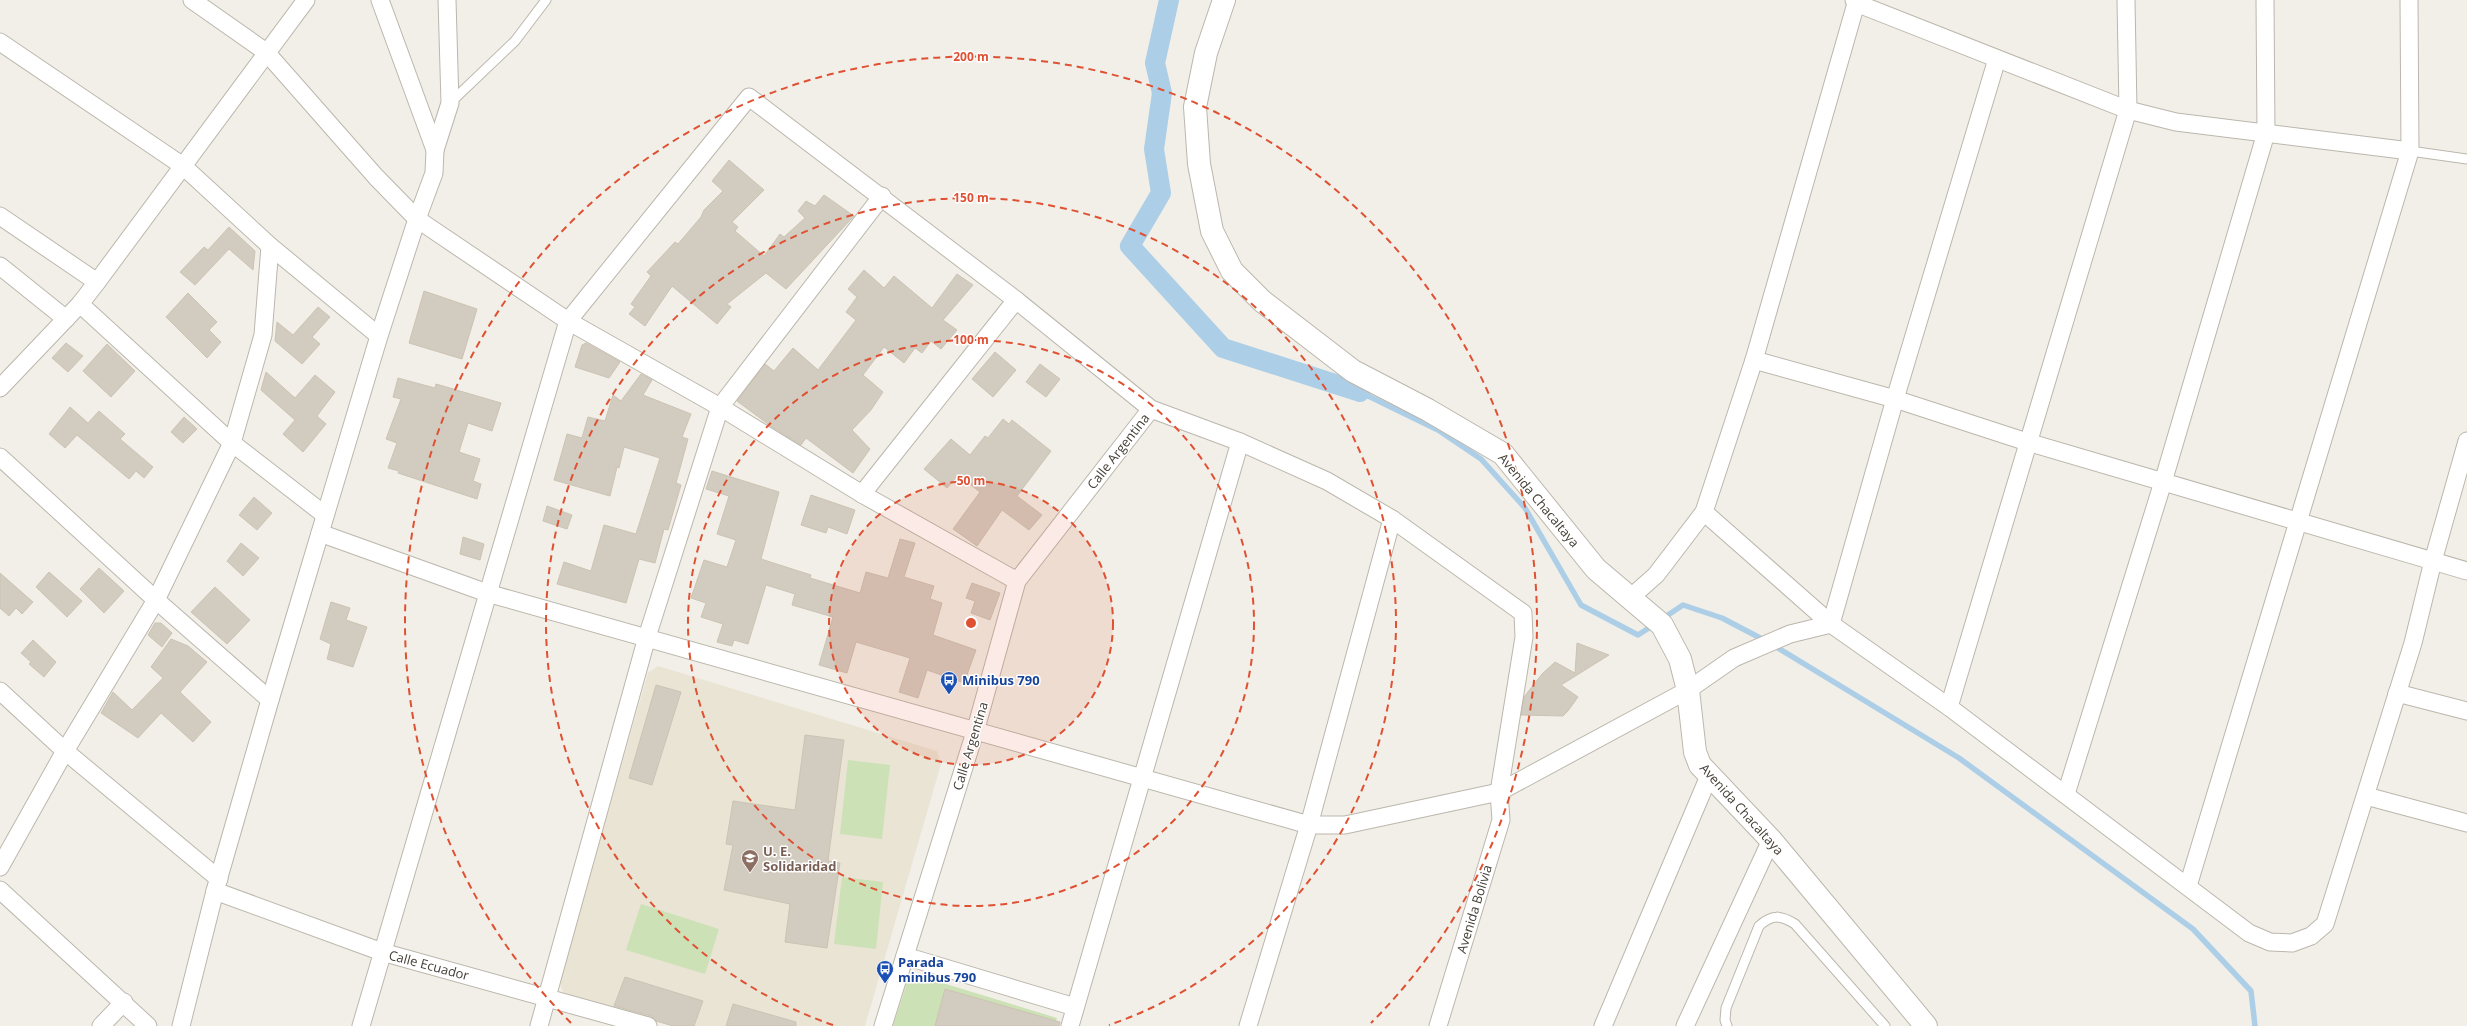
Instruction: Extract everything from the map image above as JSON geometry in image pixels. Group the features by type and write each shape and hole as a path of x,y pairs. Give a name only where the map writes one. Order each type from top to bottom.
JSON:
{"street":[{"path":"192,0 266,52 376,177 417,219 568,321 720,407 862,494 1017,581"},
{"path":"0,388 80,304 306,0"},
{"path":"380,0 435,150"},
{"path":"181,1026 217,885 270,700 378,336 434,173 435,150 450,104 447,0"},
{"name":"Avenida Chacaltaya","path":"1224,0 1206,53 1195,107 1199,164 1212,231 1232,271 1262,302 1353,371 1428,410 1502,454 1596,569 1662,625 1680,659 1688,690 1695,752 1700,765 1771,840 1926,1026"},
{"path":"1949,707 2027,442 2128,110 2126,0"},
{"path":"2066,794 2163,482 2266,133 2265,0"},
{"path":"2188,886 2410,151 2409,0"},
{"path":"1630,598 1656,575 1704,512 1754,360 1855,1 1997,59 2128,110 2176,122 2410,151"},
{"path":"0,42 183,166 270,246 378,336"},
{"path":"1831,624 1895,399 1997,59"},
{"path":"361,1026 487,592 568,321 750,97 882,196 1016,300 1151,409 1240,442 1327,481 1392,519 1309,825 1248,1026"},
{"path":"539,1026 647,637 720,407 882,196"},
{"path":"0,216 97,282"},
{"path":"0,867 65,751 156,600 232,443 263,335 270,246"},
{"path":"0,266 66,319"},
{"path":"862,494 1016,300"},
{"path":"80,304 232,443 325,515"},
{"path":"1754,360 1895,399 2027,442 2467,571"},
{"name":"Calle Argentina","path":"883,1026 975,732 1017,581 1151,409"},
{"path":"1704,512 1831,624 1949,707 2259,939 2281,944 2292,943 2311,936 2325,924 2413,643 2433,561 2467,441"},
{"path":"1070,1026 1240,442"},
{"path":"0,457 156,600 270,700"},
{"name":"Avenida Bolivia","path":"1392,519 1523,613 1524,637 1499,792 1501,820 1438,1026"},
{"path":"320,533 487,592 975,732 1309,825 1345,825 1499,792 1688,690 1734,658 1790,634 1831,624"},
{"name":"Calle Ecuador","path":"0,691 65,751 217,885 382,952 648,1026"},
{"path":"2397,693 2467,711"},
{"path":"1603,1026 1709,776"},
{"path":"2366,796 2467,823"},
{"path":"1685,1026 1771,840"},
{"path":"0,890 124,1002 148,1026"},
{"path":"905,956 1075,1007"},
{"path":"101,1026 124,1002"}],"lane":[{"path":"450,104 515,40 546,0"},
{"path":"2410,151 2467,159"},
{"path":"1727,1026 1725,1020 1726,1008 1759,926 1768,917 1782,916 1795,924 1886,1026"}],"shaded area":[{"name":"U. E. Solidaridad","path":"658,666 937,751 941,764 865,1026 673,1026 564,994 559,982 648,673"}],"green space":[{"path":"848,760 890,765 882,839 840,834"},
{"path":"842,877 883,882 876,949 834,944"},
{"path":"641,904 719,929 705,974 626,950"},
{"path":"910,973 1057,1018 1054,1026 893,1026"}],"building":[{"path":"729,160 764,190 732,222 738,227 735,231 764,256 780,234 784,237 805,218 798,211 806,201 815,206 824,195 854,216 786,289 766,273 727,304 731,307 717,324 672,286 645,326 629,314 635,307 631,304 651,276 647,272 675,242 678,244 701,217 704,210 723,191 712,181"},
{"path":"229,227 255,251 253,270 229,249 195,285 180,272 204,247 208,250"},
{"path":"864,270 884,288 894,276 932,308 957,274 973,285 943,320 957,330 941,349 931,341 922,353 915,348 904,363 884,347 863,375 883,392 871,410 852,430 870,449 853,473 806,438 801,445 772,427 737,401 765,364 774,371 793,348 818,370 856,320 846,312 857,297 848,289"},
{"path":"424,291 477,309 462,359 409,343"},
{"path":"188,293 217,322 209,330 221,342 207,358 166,317"},
{"path":"318,307 330,317 312,337 320,344 302,364 275,341 277,322 293,335"},
{"path":"66,343 83,356 68,372 52,358"},
{"path":"586,343 620,362 609,378 575,367 582,345"},
{"path":"107,344 135,371 111,397 83,371"},
{"path":"995,352 1016,370 993,397 972,379"},
{"path":"1040,364 1060,379 1046,397 1026,382"},
{"path":"266,372 295,398 315,375 335,392 317,416 326,424 303,452 283,434 295,420 261,390"},
{"path":"641,374 652,380 643,395 691,414 682,437 688,439 676,483 681,485 668,530 664,529 655,563 639,559 626,603 557,584 564,562 591,571 604,525 636,534 660,458 624,447 619,468 617,467 610,496 554,480 567,434 582,438 588,417 605,421 613,395 621,401"},
{"path":"398,378 435,388 436,384 501,403 492,431 468,423 459,452 480,459 473,481 481,484 477,499 398,473 399,471 388,468 397,443 386,439 401,399 393,397"},
{"path":"70,407 88,423 99,411 125,434 120,439 153,467 144,478 136,471 129,479 77,435 65,448 49,434"},
{"path":"184,417 197,429 183,443 171,432"},
{"path":"1003,419 1009,424 1012,420 1051,451 1017,496 1042,515 1029,530 1002,510 977,546 953,529 980,492 958,475 947,488 924,469 951,439 970,455 985,436 988,438"},
{"path":"712,471 779,492 761,559 811,575 810,578 860,593 866,572 888,578 900,539 915,543 904,577 934,586 930,599 942,603 933,635 976,650 964,683 927,670 918,698 899,692 910,658 856,642 847,673 819,665 833,617 792,605 795,594 766,585 748,644 734,640 732,646 717,642 723,624 701,617 706,603 691,598 704,560 727,567 736,540 717,534 729,496 706,489"},
{"path":"811,495 855,510 847,534 828,527 826,533 801,525"},
{"path":"254,497 272,513 257,530 239,515"},
{"path":"547,506 572,515 567,529 543,521"},
{"path":"463,537 484,544 480,560 460,554"},
{"path":"241,543 259,558 243,576 227,561"},
{"path":"99,568 124,591 104,613 80,589"},
{"path":"49,572 82,601 67,617 36,587"},
{"path":"0,573 33,602 22,614 16,608 9,616 0,608"},
{"path":"972,583 1000,593 990,620 971,613 975,601 966,598"},
{"path":"215,587 250,620 227,644 191,612"},
{"path":"331,602 350,608 346,620 367,627 353,667 327,659 331,644 320,639"},
{"path":"155,623 161,623 172,633 162,647 148,635"},
{"path":"171,639 188,646 207,662 180,692 211,722 193,742 161,713 138,738 101,713 113,692 132,710 163,678 151,667"},
{"path":"33,640 56,662 44,677 29,664 31,662 21,653"},
{"path":"1577,643 1609,655 1561,685 1578,697 1568,711 1563,716 1521,715 1524,697 1542,674 1555,662 1575,673"},
{"path":"656,685 681,692 652,785 629,778"},
{"path":"805,735 844,740 828,861 840,863 827,948 785,942 790,904 724,890 733,845 726,844 733,801 795,810"},
{"path":"625,977 703,1001 694,1026 673,1026 656,1021 651,1016 614,1006"},
{"path":"945,989 1060,1022 1059,1026 935,1026"},
{"path":"733,1004 796,1022 796,1026 726,1026"}],"waterway":[{"path":"1169,0 1155,63 1162,93 1154,149 1161,193 1130,246 1223,348 1360,392"},
{"path":"1360,392 1438,430 1481,459 1525,508 1581,605 1638,635 1655,624"},
{"path":"1662,619 1683,605 1722,618 1766,641"},
{"path":"1773,645 1959,758 2193,929 2251,991 2255,1026"}],"place":[{"name":"Minibus 790","path":"949,695"},
{"name":"U. E. Solidaridad","path":"750,873"},
{"name":"Parada minibus 790","path":"885,984"}]}
